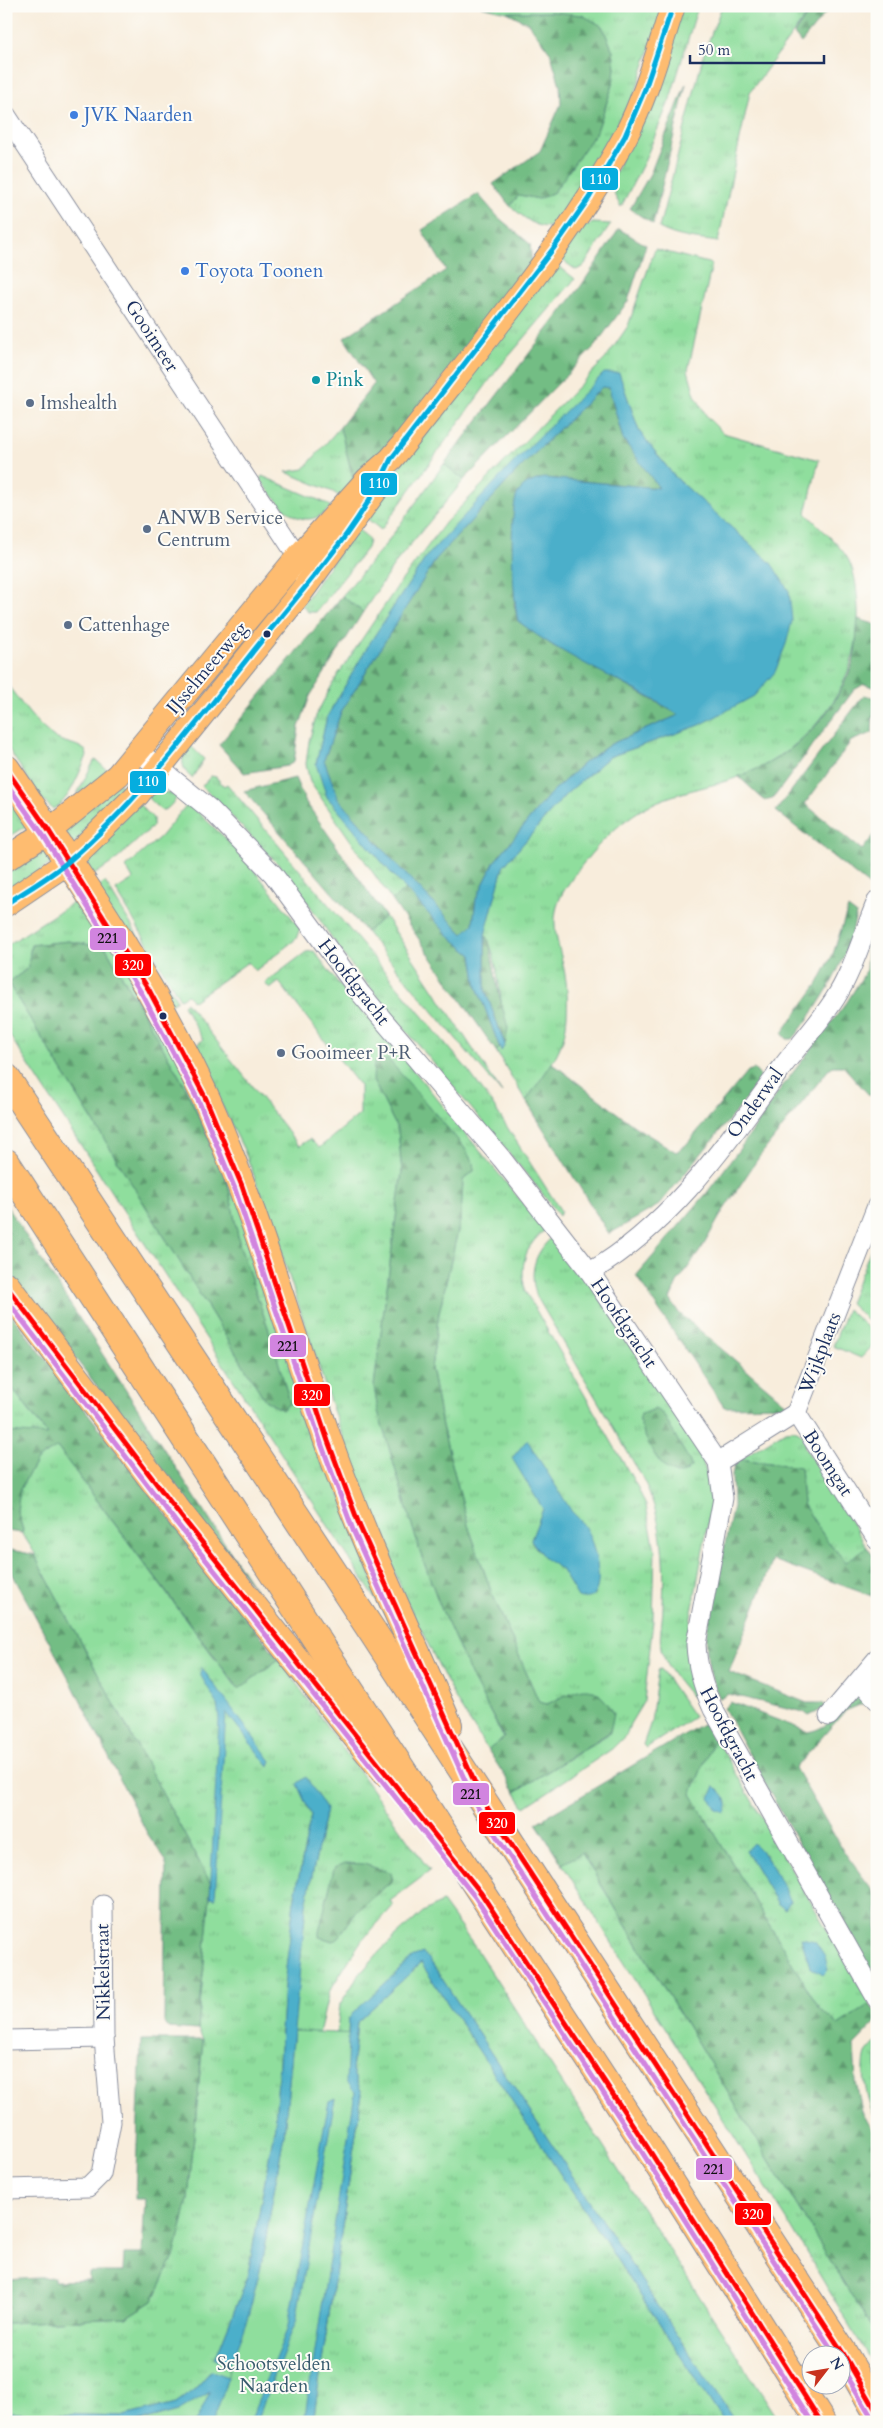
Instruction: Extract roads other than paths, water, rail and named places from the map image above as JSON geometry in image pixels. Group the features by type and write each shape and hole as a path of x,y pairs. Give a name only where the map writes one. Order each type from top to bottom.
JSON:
{"highway":[{"path":"6,769 48,831 149,990 206,1099 242,1186 328,1442 360,1527 482,1801"},
{"path":"6,1078 843,2353 877,2412"},
{"path":"6,1163 646,2146 821,2422"},
{"path":"6,1286 206,1547 481,1893"}],"main road":[{"name":"IJsselmeerweg","path":"6,859 48,831 118,775 298,557 368,478 391,459 553,249 589,198 625,136 645,89 674,6"},
{"name":"IJsselmeerweg","path":"6,904 68,862 137,795 301,592 379,486 391,459"}],"street":[{"name":"Gooimeer","path":"6,115 298,557"},
{"path":"301,592 298,557 325,559"},
{"name":"Hoofdgracht","path":"138,751 211,810 272,874 361,994 502,1159 590,1272 718,1462 723,1498 696,1644 697,1660 703,1686 713,1709 877,2000"},
{"name":"Onderwal","path":"590,1272 613,1259 654,1224 710,1163 746,1118 839,992 853,963 877,901"},
{"name":"Wijkplaats","path":"718,1462 796,1413 877,1206"},
{"name":"Boomgat","path":"796,1413 877,1539"},
{"path":"829,1716 877,1659"},
{"path":"860,1680 877,1700"},
{"name":"Nikkelstraat","path":"6,2189 88,2187 100,2174 111,2122 104,2038 102,1905"},
{"name":"Nikkelstraat","path":"6,2040 104,2038"}],"water":[{"path":"604,373 619,373 639,431 674,476 771,563 789,591 792,621 786,644 775,672 754,696 700,725 609,757 566,794 503,867 485,935 485,990 505,1045 501,1051 477,987 472,955 450,937 392,874 327,797 316,764 327,717 371,641 427,556 512,464","holes":["602,387 609,388 623,439 659,488 544,478 533,481 523,487 518,493 515,502 512,535 513,576 518,621 576,659 639,691 679,715 611,744 585,762 550,794 495,861 476,899 473,924 463,934 397,865 338,798 324,760 341,712 436,559 518,470"]},
{"path":"527,1440 572,1512 585,1527 590,1538 598,1576 594,1594 588,1598 578,1597 561,1569 545,1559 531,1540 543,1509 512,1458"},
{"path":"201,1667 271,1761 269,1767 226,1712 215,1898 210,1897 219,1719 217,1703 201,1676"},
{"path":"306,1777 326,1809 306,1905 284,2134 261,2266 247,2320 230,2364 215,2359 247,2279 275,2125 284,1985 294,1902 311,1815 297,1784"},
{"path":"715,1786 727,1801 725,1813 717,1810 710,1798"},
{"path":"753,1843 770,1863 783,1886 790,1902 785,1909 778,1904 746,1851"},
{"path":"801,1938 815,1941 825,1956 828,1970 823,1975 810,1967"},
{"path":"423,1953 429,1959 735,2422 724,2422 421,1963 357,2022 352,2071 362,2093 313,2422 304,2422 355,2092 346,2083 349,2017 414,1956"},
{"path":"335,2098 296,2321 256,2422 249,2422 287,2330 329,2101"},
{"path":"211,2371 228,2377 213,2422 196,2422 210,2392 178,2411 138,2422 6,2422 6,2413 124,2416 176,2403 195,2389"}],"place":[{"name":"JVK Naarden","path":"74,115"},
{"name":"Toyota Toonen","path":"185,271"},
{"name":"Pink","path":"316,380"},
{"name":"Imshealth","path":"30,403"},
{"name":"ANWB Service Centrum","path":"147,529"},
{"name":"Cattenhage","path":"68,625"},
{"name":"Gooimeer P+R","path":"281,1053"}],"park label":[{"name":"Schootsvelden Naarden","path":"274,2375"}]}
